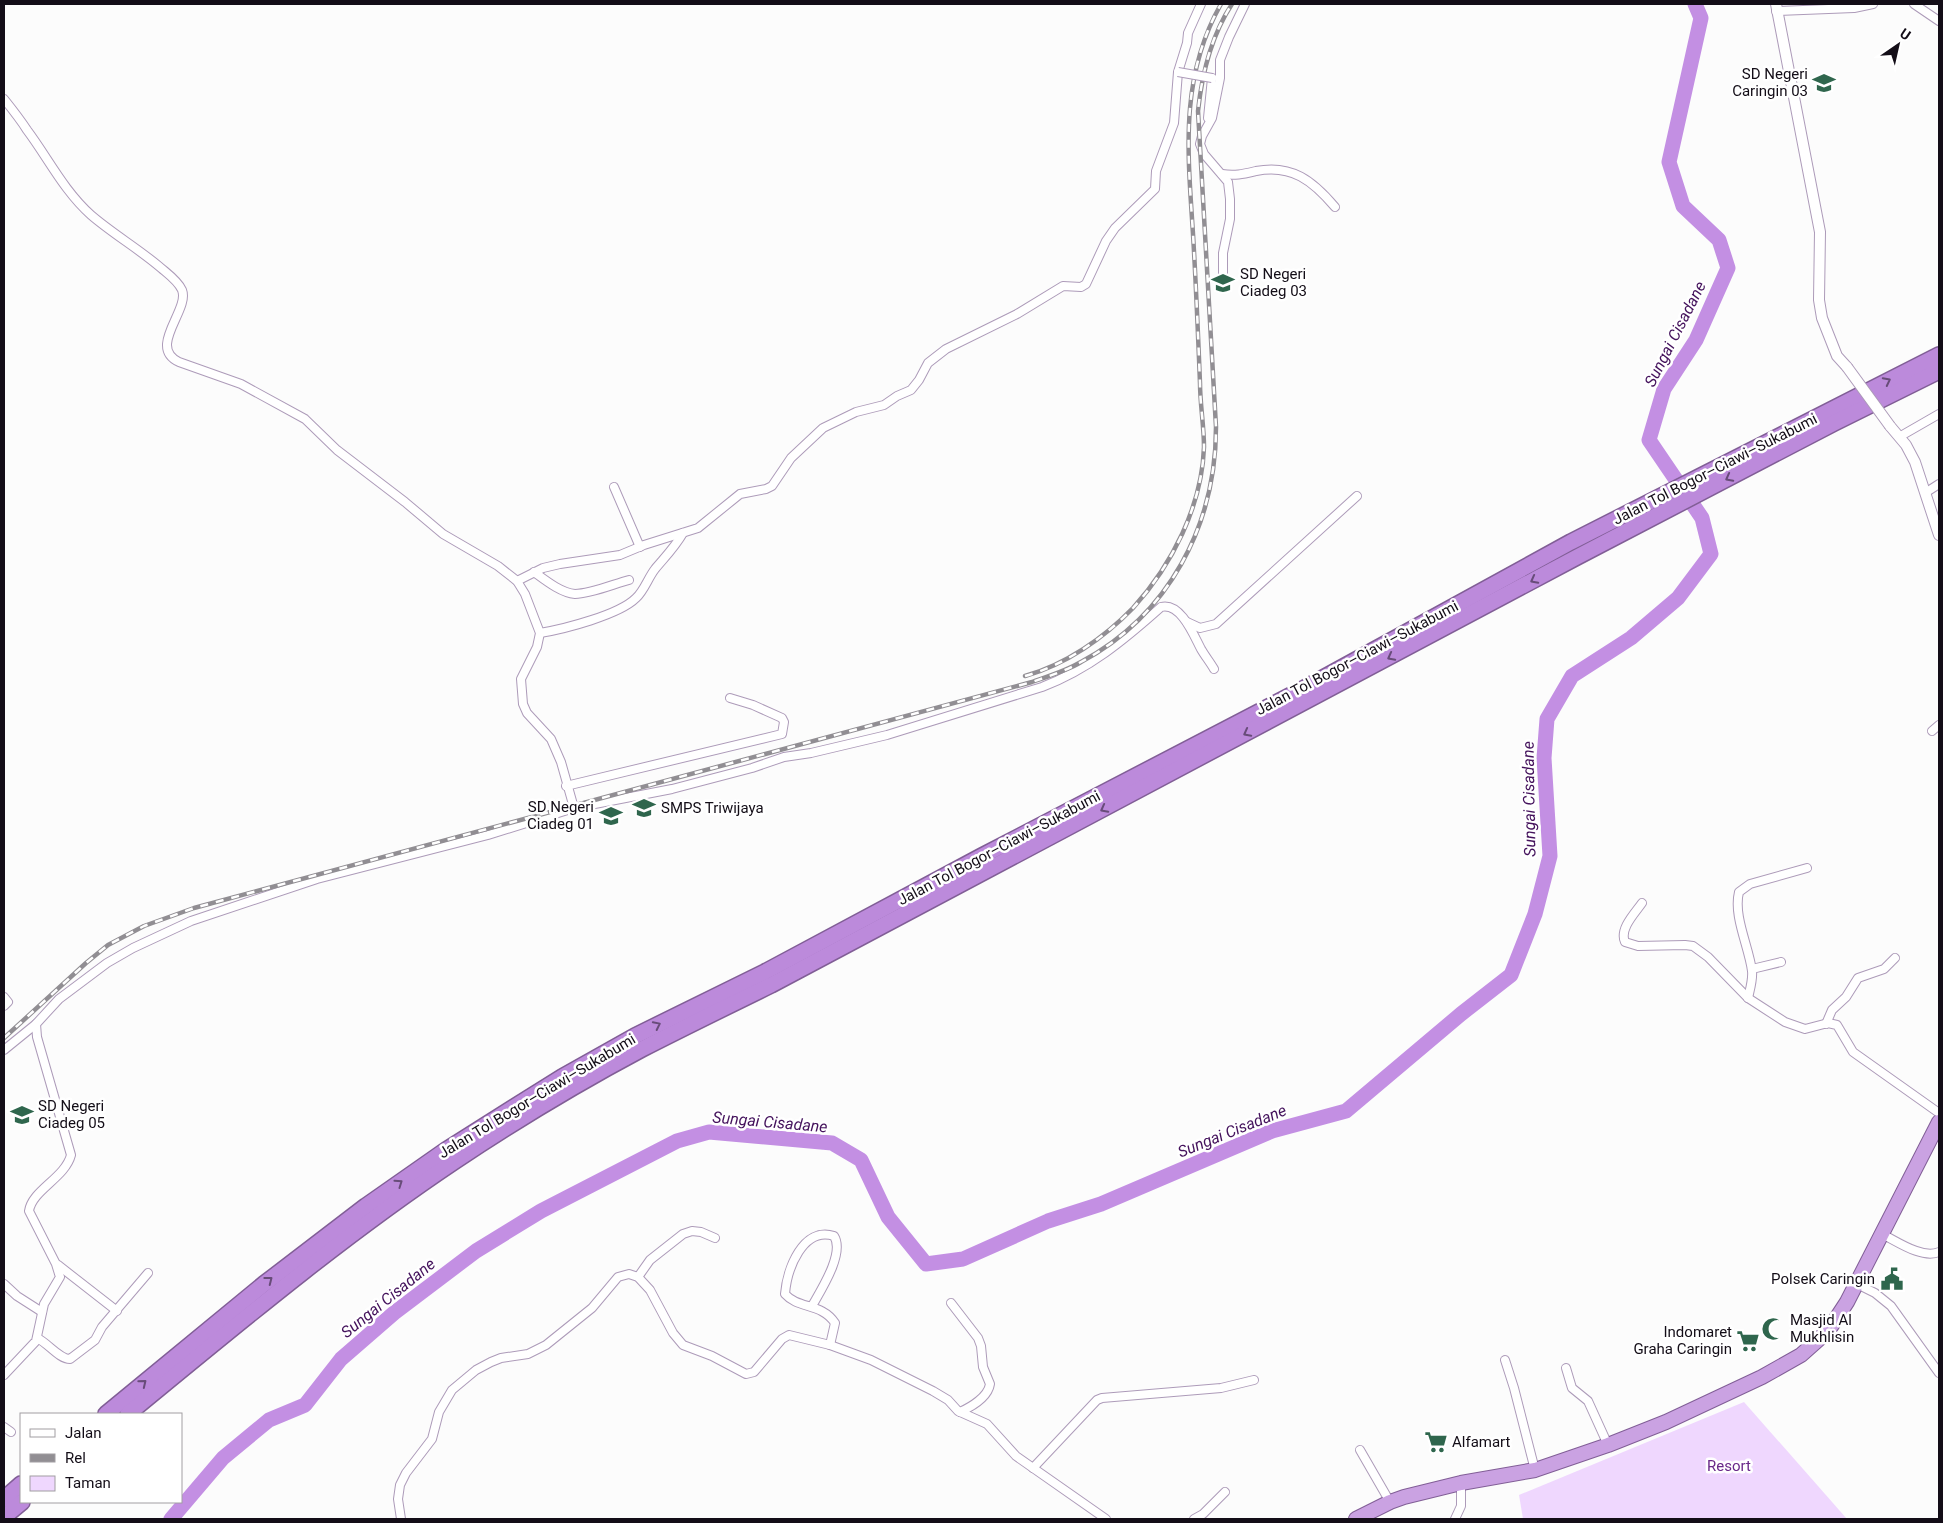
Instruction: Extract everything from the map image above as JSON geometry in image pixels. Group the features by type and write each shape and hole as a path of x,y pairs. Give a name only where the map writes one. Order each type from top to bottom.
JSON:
{"highway":[{"name":"Jalan Tol Bogor–Ciawi–Sukabumi","path":"129,1413 274,1294 368,1224 455,1162 570,1090 641,1050 772,985 1577,557 1831,418 1939,355"},
{"name":"Jalan Tol Bogor–Ciawi–Sukabumi","path":"107,1413 264,1284 366,1206 446,1150 562,1077 635,1036 766,972 982,856 1305,688 1571,542 1831,418 1939,371"},
{"path":"1356,1519 1390,1502 1461,1483 1535,1470 1608,1445 1666,1422 1786,1364 1817,1343 1828,1331 1857,1284 1939,1122"},
{"path":"4,1499 20,1485"},
{"path":"4,1517 21,1503"}],"street":[{"path":"517,581 534,572 560,564 613,557 702,525 740,494 772,486 791,458 823,428 856,412 884,405 911,390 928,363 946,349 1017,314 1063,286 1081,287 1086,284 1115,228 1155,189 1156,171 1174,123 1178,72 1187,43 1188,33 1202,4"},
{"path":"1223,282 1223,253 1230,219 1228,182 1204,154 1200,144 1212,118 1220,78 1220,60 1228,37 1245,4"},
{"path":"1914,4 1939,21"},
{"path":"1869,5 1854,8 1776,8 1820,232 1819,300 1822,318 1838,356 1906,445 1915,462 1939,535"},
{"path":"1178,72 1212,78 1206,130"},
{"path":"4,100 28,131 69,192 83,208 150,259 176,281 182,289 183,298 168,339 167,349 171,357 179,362 241,384 305,420 337,450 443,534 498,566 517,581 525,594 540,633 537,648 521,679 522,698 527,713 551,739 561,762 566,786 574,808"},
{"path":"1222,174 1235,176 1255,171 1281,169 1302,177 1319,188 1335,207"},
{"path":"1899,437 1939,414"},
{"path":"1925,493 1939,484"},
{"path":"614,486 640,547"},
{"path":"4,1050 36,1024 59,999 106,963 191,921 317,879 488,835 574,808 672,789 784,757 811,753 887,735 1042,688 1061,680 1098,659 1126,639 1161,607 1165,606 1174,610 1187,622 1200,628 1216,624 1357,496"},
{"path":"540,633 566,628 616,611 630,604 639,595 655,569 674,548 683,533"},
{"path":"534,572 554,585 574,594 629,580"},
{"path":"1187,622 1214,669"},
{"path":"566,786 782,734 784,722 782,718 754,704 730,698"},
{"path":"1932,731 1939,725"},
{"path":"1748,998 1752,969 1742,933 1739,892 1750,884 1807,868"},
{"path":"1642,903 1625,930 1623,936 1625,942 1638,946 1692,946 1708,956 1748,998 1764,1010 1796,1027 1809,1029 1826,1024 1834,1024 1839,1028 1851,1049 1857,1055 1939,1113"},
{"path":"1826,1024 1832,1010 1846,997 1858,978 1884,969 1895,958"},
{"path":"1752,969 1781,962"},
{"path":"4,997 8,1002 4,1006"},
{"path":"4,1375 37,1338 47,1296 60,1277 56,1264 32,1219 29,1208 64,1168 70,1158 70,1151 37,1037 36,1024"},
{"path":"638,1277 650,1260 683,1234 692,1231 701,1232 714,1238"},
{"path":"812,1306 836,1256 838,1242 834,1236 827,1234 816,1235 804,1246 792,1263 785,1285 785,1294 790,1299 826,1313 835,1323 830,1345"},
{"path":"1882,1234 1925,1254 1939,1252"},
{"path":"56,1264 117,1312"},
{"path":"37,1338 69,1360 95,1340 102,1327 117,1312 148,1273"},
{"path":"401,1519 398,1499 400,1485 406,1473 432,1439 441,1407 456,1386 476,1370 491,1362 501,1358 528,1354 546,1345 592,1308 618,1277 629,1274 638,1277 650,1290 679,1342 687,1347 712,1356 743,1373 749,1374 754,1372 786,1336 796,1336 830,1345 871,1360 945,1398 960,1412 991,1427 1012,1452 1106,1519"},
{"path":"4,1284 27,1303 42,1312"},
{"path":"1857,1284 1875,1293 1892,1306 1939,1373"},
{"path":"951,1303 978,1338 981,1346 983,1367 990,1384 987,1392 982,1397 960,1412"},
{"path":"1505,1360 1535,1470"},
{"path":"1566,1368 1572,1388 1588,1401 1608,1445"},
{"path":"1033,1468 1097,1400 1102,1398 1221,1388 1254,1380"},
{"path":"1360,1450 1390,1502"},
{"path":"1455,1519 1461,1506 1461,1483"},
{"path":"1194,1519 1203,1514 1225,1492"}],"green space":[{"name":"Resort","path":"1744,1402 1847,1519 1523,1519 1519,1495"}],"waterway":[{"name":"Sungai Cisadane","path":"171,1519 223,1458 269,1420 305,1405 341,1359 394,1313 476,1251 541,1211 677,1141 709,1132 832,1143 861,1160 888,1217 926,1264 963,1259 1048,1221 1101,1204 1272,1131 1346,1111 1461,1014 1511,975 1535,914 1550,856 1544,758 1547,719 1572,676 1631,638 1678,598 1711,554 1702,518 1649,440 1664,389 1696,340 1728,268 1719,240 1683,206 1669,162 1701,18 1695,4"}],"railway":[{"path":"1025,676 1069,658 1110,630 1133,608 1172,554 1191,513 1198,491 1204,439 1189,175 1189,117 1192,88 1198,60 1221,4"},
{"path":"4,1038 108,945 144,926 194,908 1032,682 1075,665 1112,642 1139,619 1162,593 1182,564 1196,532 1207,498 1214,463 1216,427 1198,111 1202,83 1213,42 1232,4"}],"place":[{"name":"SD Negeri Caringin 03","path":"1824,83"},
{"name":"SD Negeri Ciadeg 03","path":"1223,283"},
{"name":"SMPS Triwijaya","path":"644,808"},
{"name":"SD Negeri Ciadeg 01","path":"611,816"},
{"name":"SD Negeri Ciadeg 05","path":"22,1115"},
{"name":"Polsek Caringin","path":"1892,1279"},
{"name":"Masjid Al Mukhlisin","path":"1773,1329"},
{"name":"Indomaret Graha Caringin","path":"1748,1341"},
{"name":"Alfamart","path":"1436,1442"}]}
